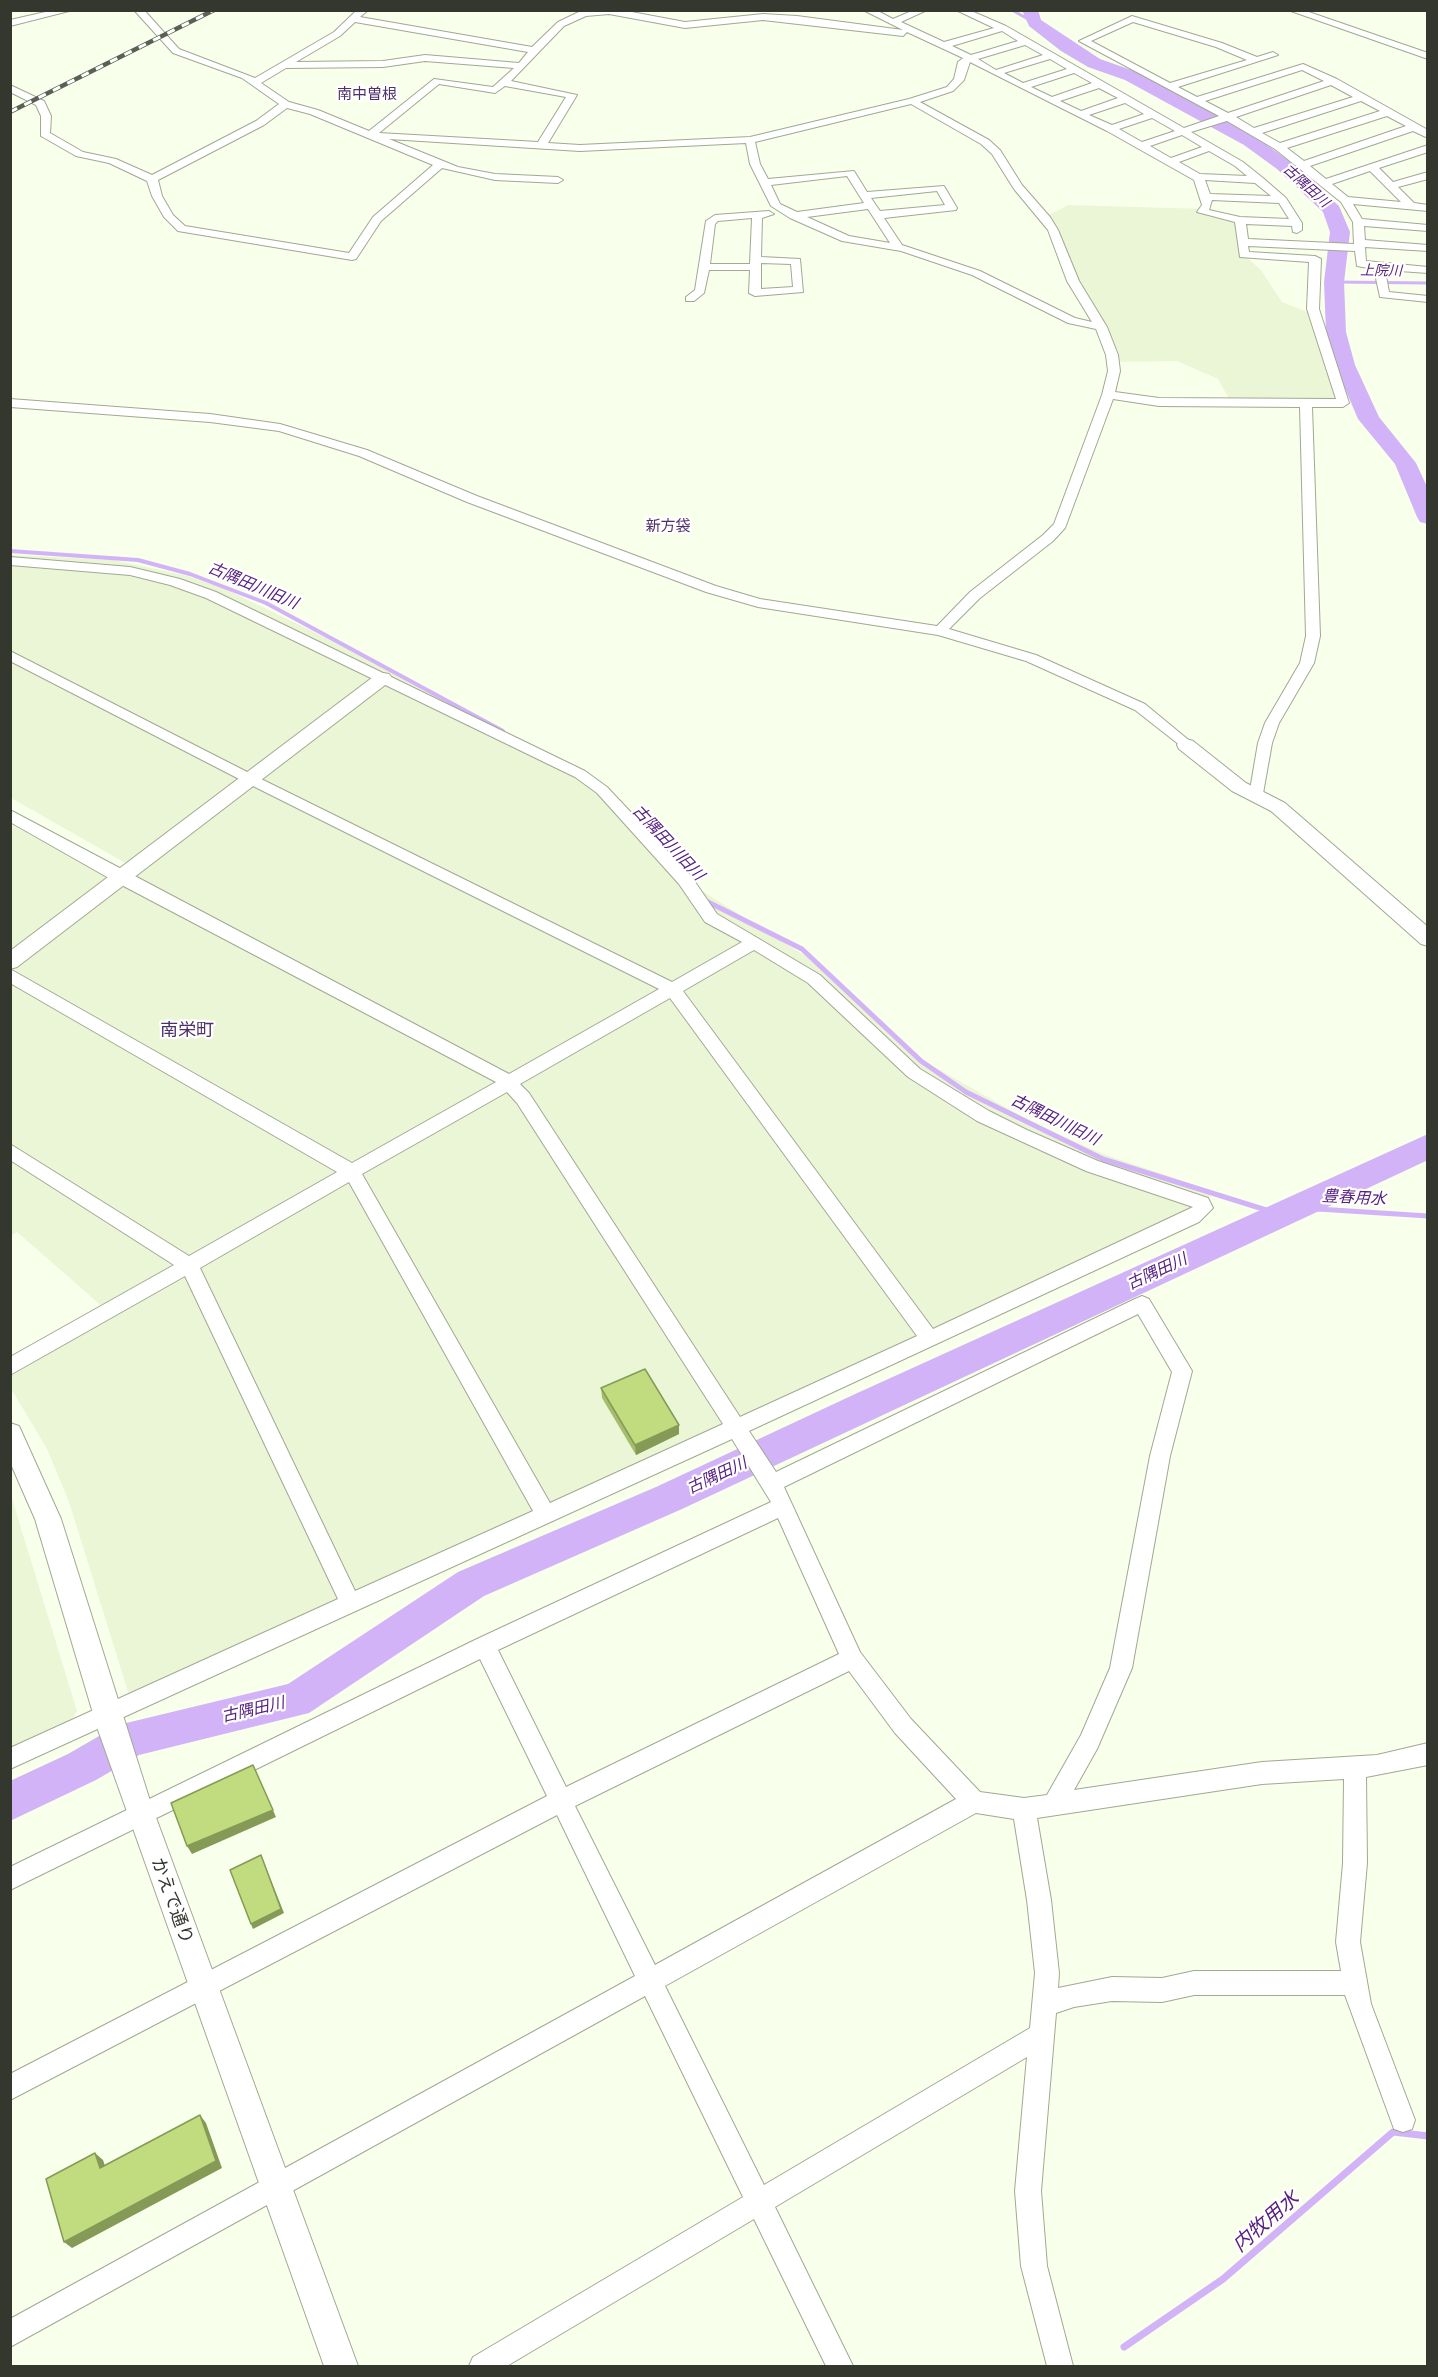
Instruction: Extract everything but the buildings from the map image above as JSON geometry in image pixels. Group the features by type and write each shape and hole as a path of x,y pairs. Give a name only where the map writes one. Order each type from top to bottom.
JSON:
{"street":[{"path":"10,24 69,10"},
{"path":"138,10 165,35 176,51 228,68 285,105 314,112 439,165 495,177 558,180"},
{"path":"254,83 337,34 363,10"},
{"path":"370,135 437,81 495,90 522,66 534,50 561,24 574,16 609,10 685,25 763,17 917,32"},
{"path":"893,22 923,10"},
{"path":"960,10 1003,28 1239,164 1282,200 1297,223 1297,244"},
{"path":"1292,10 1428,56"},
{"path":"867,11 970,57 996,73 1111,129 1200,178 1259,180"},
{"path":"353,19 534,50"},
{"path":"1257,60 1219,45 1132,19 1084,41 1198,100 1279,147 1303,165 1345,200 1358,222 1360,264 1428,270"},
{"path":"944,45 1003,28"},
{"path":"370,135 591,147 750,140 912,101 950,89 959,80 963,62 970,57 1024,42"},
{"path":"1169,86 1273,55"},
{"path":"996,73 1049,56"},
{"path":"286,65 383,64 425,58 522,66"},
{"path":"1198,100 1303,67 1362,96 1428,135"},
{"path":"1024,86 1074,70"},
{"path":"1141,146 1182,130 1334,81"},
{"path":"505,83 572,95 542,145"},
{"path":"1053,100 1100,84"},
{"path":"10,88 40,103 46,116 45,134 80,154 112,161 152,179 169,218 182,229 352,257 377,219 439,165"},
{"path":"10,102 24,95"},
{"path":"1253,132 1362,96"},
{"path":"1081,114 1126,99"},
{"path":"912,101 985,142 996,152 1018,187 1053,230 1073,281 1101,327 1112,355 1114,371 1108,395 1060,525 975,595 940,631"},
{"path":"152,179 260,123 285,105"},
{"path":"1279,147 1388,112"},
{"path":"1111,129 1153,114"},
{"path":"1303,165 1414,127"},
{"path":"750,140 755,164 776,206 791,214 846,239 898,247 976,273 1072,321 1101,327"},
{"path":"1170,162 1211,147"},
{"path":"1325,183 1428,148"},
{"path":"1200,178 1239,164"},
{"path":"1372,167 1412,207"},
{"path":"764,183 850,173 898,247"},
{"path":"1392,186 1428,175"},
{"path":"1200,178 1207,205 1202,212 1240,220 1297,223"},
{"path":"690,299 700,291 710,223 715,218 952,208 940,188 864,195"},
{"path":"1206,197 1282,200"},
{"path":"1345,200 1428,208"},
{"path":"1412,207 1428,202"},
{"path":"703,267 756,263 796,261 799,290 754,293 756,263 757,215"},
{"path":"1108,395 1159,402 1342,403 1313,309 1315,259 1244,255 1240,220"},
{"path":"1358,222 1428,228"},
{"path":"1242,242 1428,248"},
{"path":"1379,266 1383,295 1428,299"},
{"path":"10,403 210,418 280,428 363,453 472,499 711,589 758,603 940,631 1031,658 1140,707 1239,787 1278,807 1428,939"},
{"path":"1257,796 1265,743 1272,723 1307,663 1313,636 1306,404"},
{"path":"10,561 101,567 175,582 211,595 580,774 602,790 685,880 711,918 814,979 914,1073 983,1116 1092,1166 1202,1203 1204,1208 1193,1217 930,1339 740,1435 546,1514 350,1604 109,1722 10,1759"},
{"path":"10,656 250,779 673,989 930,1339"},
{"path":"10,962 383,678"},
{"path":"10,815 120,877 494,1071 509,1083 523,1098 772,1483 852,1659 903,1726 974,1802"},
{"path":"10,1367 755,942"},
{"path":"10,975 351,1172 546,1514"},
{"path":"10,1151 189,1265 350,1604"},
{"path":"772,1483 1143,1304 1182,1371 1160,1456 1121,1668 1089,1742 1054,1804"},
{"name":"かえで通り","path":"10,1433 48,1519 109,1722 139,1810 341,2367"},
{"path":"10,1880 139,1810 783,1506"},
{"path":"485,1646 840,2367"},
{"path":"10,2088 561,1801 852,1659"},
{"path":"10,2334 974,1802 1024,1809 1262,1773 1377,1766 1428,1754"},
{"path":"1355,1767 1355,1863 1348,1942 1359,2004 1404,2120"},
{"path":"1024,1809 1047,1973 1028,2192 1034,2266 1060,2367"},
{"path":"1045,2004 1074,1995 1112,1989 1162,1990 1194,1983 1356,1983"},
{"path":"482,2367 1043,2034"}],"shaded area":[{"path":"1068,205 1204,209 1240,220 1244,255 1261,270 1282,302 1315,315 1343,403 1232,404 1218,379 1177,361 1113,362 1045,217"},
{"path":"11,555 113,560 188,576 223,588 395,671 580,774 685,880 826,969 926,1062 1033,1123 1103,1154 1213,1191 1204,1205 129,1695 69,1502 47,1449 10,1387 11,1376 113,1316 17,1232 11,1236 11,964 134,868 11,798"},
{"path":"11,824 115,881 11,962"},
{"path":"10,1492 77,1711 72,1720 11,1748"}],"waterway":[{"path":"1012,10 1035,23"},
{"name":"古隅田川","path":"1030,10 1029,13 1035,23 1067,47 1094,63 1131,76 1250,141 1283,165 1332,210 1340,232 1334,282 1336,332 1345,365 1369,419 1405,463 1428,517"},
{"name":"上院川","path":"1334,282 1428,283"},
{"name":"古隅田川旧川","path":"10,551 138,560 190,574 266,603 503,731"},
{"name":"古隅田川旧川","path":"706,901 802,949 921,1061 966,1092 1103,1159 1279,1214 1318,1209 1428,1216"},
{"name":"古隅田川","path":"10,1802 82,1767 132,1738 296,1700 471,1584 669,1498 865,1405 1428,1146"},
{"name":"内牧用水","path":"1124,2347 1223,2279 1393,2132 1428,2136"}],"railway":[{"path":"10,112 214,10"}],"district":[{"name":"南中曽根","path":"367,95"},
{"name":"新方袋","path":"668,527"},
{"name":"南栄町","path":"187,1031"}],"water label":[{"name":"豊春用水","path":"1354,1198"}]}
